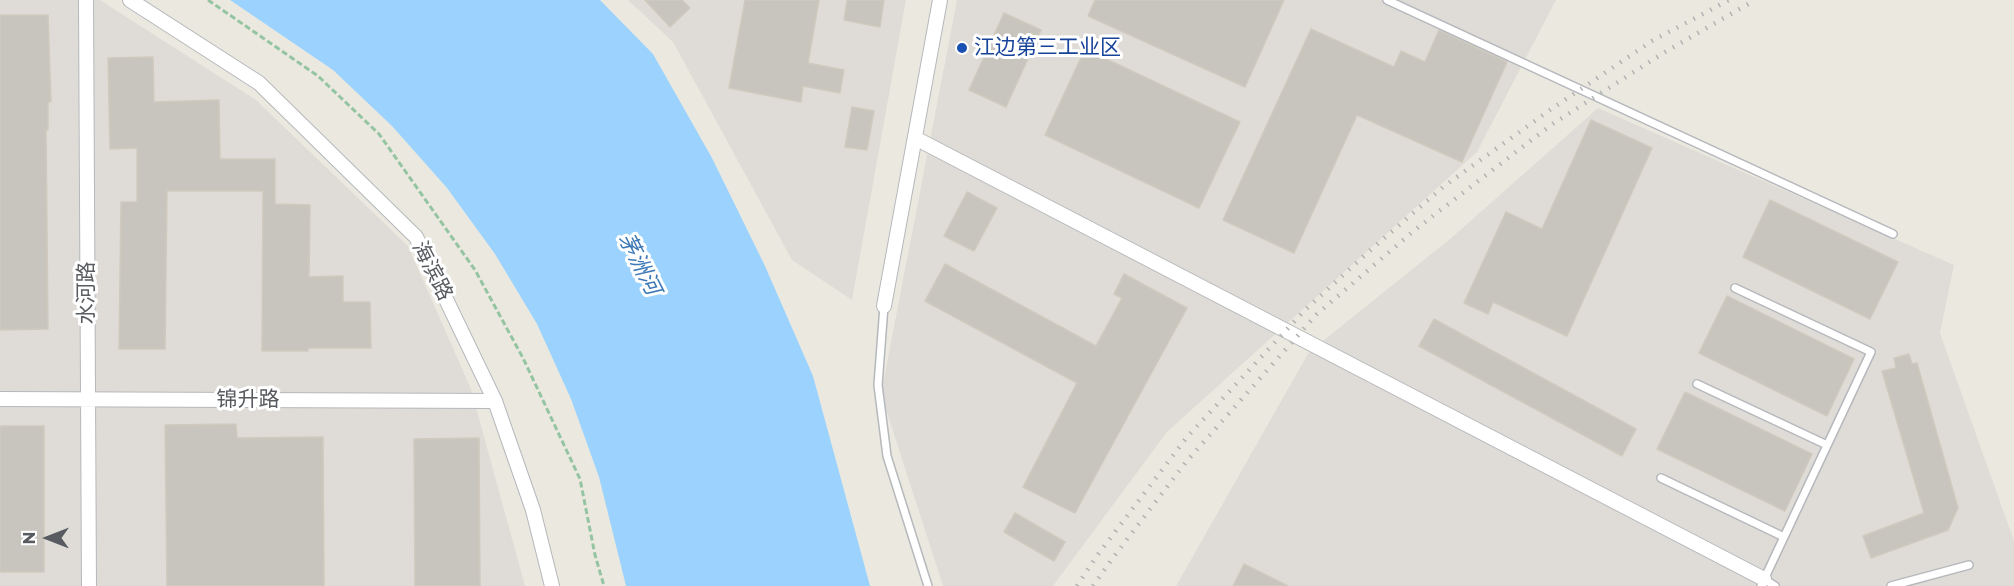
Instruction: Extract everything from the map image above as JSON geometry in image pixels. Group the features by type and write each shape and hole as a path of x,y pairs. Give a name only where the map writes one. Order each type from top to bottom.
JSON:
{"street":[{"name":"水河路","path":"86,0 89,586"},
{"name":"海滨路","path":"130,0 260,83 416,237 495,401 533,510 552,586"},
{"path":"884,306 940,0"},
{"path":"915,138 1767,584"},
{"name":"锦升路","path":"0,399 495,401"}],"lane":[{"path":"1387,0 1893,234"},
{"path":"1735,288 1871,352 1784,537 1767,584"},
{"path":"884,306 878,385 887,456 928,586"},
{"path":"1697,384 1827,445"},
{"path":"1661,478 1784,537"},
{"path":"1891,586 1969,565"}],"shaded area":[{"path":"0,0 100,0 256,100 408,246 471,389 525,586 0,586"},
{"path":"628,0 906,0 852,300 792,260 673,42"},
{"name":"江边第三工业区","path":"957,0 1556,0 1477,152 1167,432 1053,586 943,586 881,394"},
{"path":"1598,108 1954,265 1940,333 2014,541 2014,586 1176,586 1309,352 1450,239"}],"water":[{"name":"茅洲河","path":"230,0 600,0 653,54 712,158 765,266 813,376 870,586 626,586 599,477 571,399 537,324 495,254 447,188 392,126 333,70"}],"building":[{"path":"645,0 682,0 690,8 670,27"},
{"path":"745,0 819,0 808,63 844,70 840,93 803,86 801,102 729,88"},
{"path":"847,0 884,0 880,27 844,20"},
{"path":"1095,0 1284,0 1245,87 1088,16"},
{"path":"1004,13 1041,30 1006,107 969,90"},
{"path":"0,15 48,15 51,102 48,102 48,130 46,130 48,329 0,330"},
{"path":"1311,29 1394,67 1401,51 1425,62 1439,30 1507,62 1462,162 1357,115 1294,253 1223,220"},
{"path":"1085,49 1240,122 1199,208 1045,135"},
{"path":"153,57 154,102 219,100 220,159 275,159 275,204 310,205 309,277 343,276 343,302 370,302 371,348 262,351 263,191 167,191 165,349 119,349 121,202 137,202 137,148 110,149 108,58"},
{"path":"852,107 874,111 867,150 845,147"},
{"path":"1591,120 1652,148 1567,336 1493,302 1488,314 1464,303 1506,212 1542,229"},
{"path":"967,192 997,208 974,251 944,236"},
{"path":"1770,200 1898,262 1870,319 1743,257"},
{"path":"945,264 1096,346 1122,298 1114,294 1124,274 1187,308 1075,513 1023,487 1077,383 925,301"},
{"path":"1727,296 1854,359 1827,416 1699,353"},
{"path":"1434,319 1636,429 1622,456 1419,346"},
{"path":"1909,354 1912,364 1917,363 1958,508 1948,530 1871,558 1863,536 1924,513 1882,371 1896,368 1894,358"},
{"path":"1685,392 1812,454 1785,511 1657,449"},
{"path":"236,424 237,438 323,437 324,586 167,586 165,425"},
{"path":"0,426 44,426 44,572 0,572"},
{"path":"479,438 480,586 415,586 414,439"},
{"path":"1015,513 1065,542 1054,561 1004,532"},
{"path":"1244,564 1288,586 1233,586"}],"railway":[{"path":"1077,586 1096,557 1187,437 1304,311 1365,255 1443,187 1550,110 1652,41 1729,0"},
{"path":"1093,586 1186,462 1317,314 1416,229 1551,125 1665,52 1755,0"}],"place":[{"name":"江边第三工业区","path":"962,48"}]}
